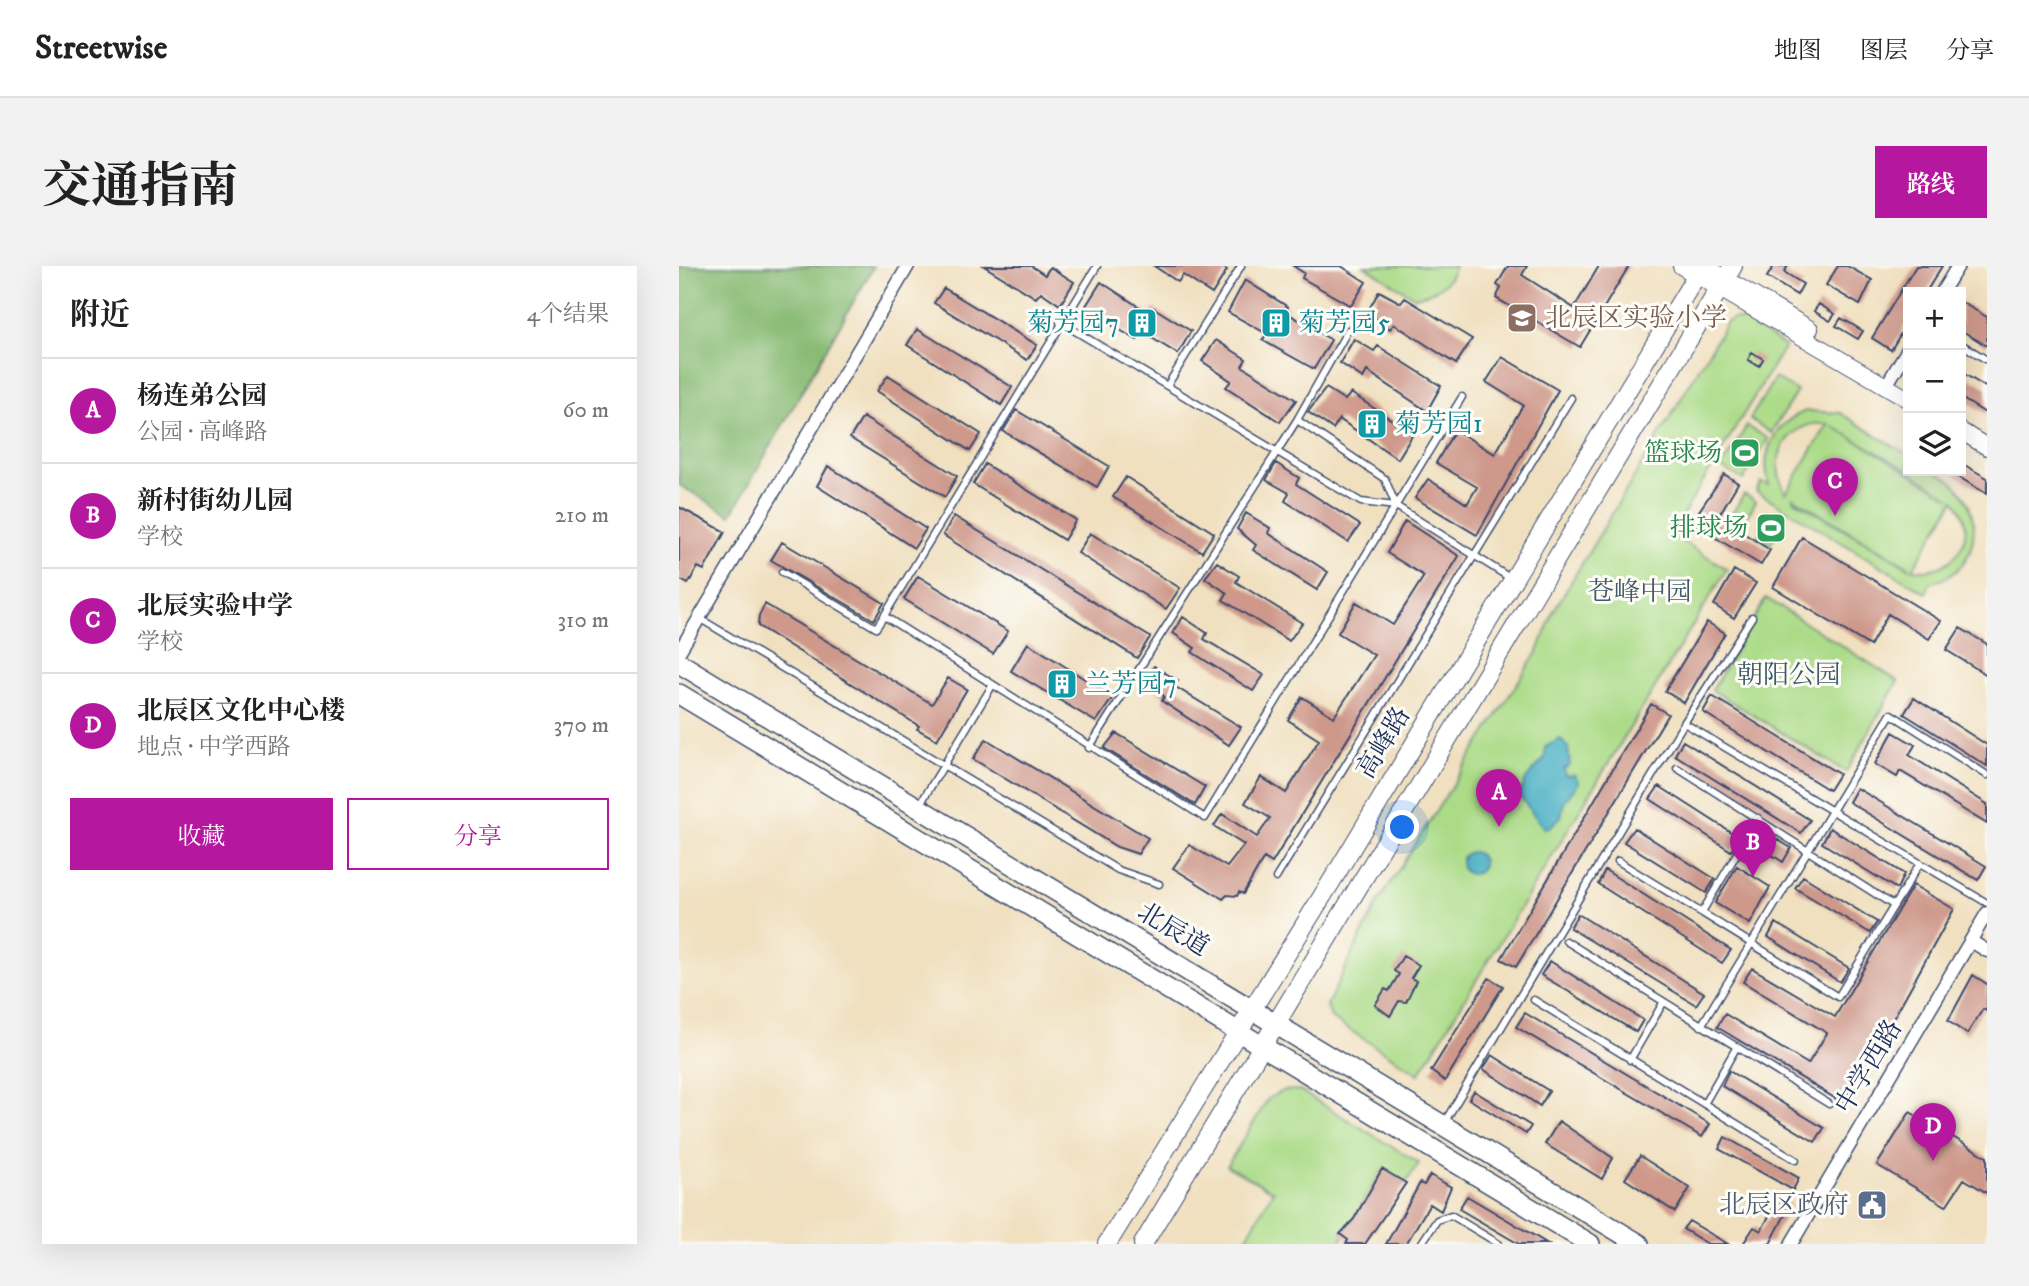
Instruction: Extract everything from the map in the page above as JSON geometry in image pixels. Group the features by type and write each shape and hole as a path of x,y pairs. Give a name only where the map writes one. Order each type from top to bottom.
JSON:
{"main road":[{"name":"高峰路","path":"1107,1244 1252,1010 1696,268"},
{"name":"高峰路","path":"1143,1244 1726,278"},
{"name":"北辰道","path":"679,663 1639,1244"},
{"name":"北辰道","path":"679,694 1581,1242"}],"street":[{"path":"679,652 908,266"},
{"path":"1945,287 1958,266"},
{"path":"1696,268 1726,278 1889,382 1903,395"},
{"path":"1889,382 1907,350"},
{"path":"1889,382 1903,386"},
{"path":"1966,423 1987,435"},
{"path":"1966,434 1987,447"},
{"name":"中学西路","path":"1791,1244 1987,913"},
{"path":"1971,941 1987,951"}],"lane":[{"path":"782,572 876,628 1060,322 1097,266"},
{"path":"1167,386 1241,266"},
{"path":"1060,322 1361,502 1396,506 1511,579"},
{"path":"1089,748 1297,421 1348,330"},
{"path":"1966,347 1987,360"},
{"path":"884,616 1089,748 1205,818 1462,397"},
{"path":"1276,878 1571,398"},
{"path":"1297,421 1385,479 1396,506"},
{"path":"1443,1125 1684,723 1752,617"},
{"path":"699,618 1118,870 1159,884"},
{"path":"918,808 992,686"},
{"path":"1701,1026 1891,714 1987,775"},
{"path":"1684,723 1987,903"},
{"path":"1677,768 1893,905"},
{"path":"1702,912 1758,818"},
{"path":"1618,861 1838,998 1920,863"},
{"path":"1566,941 1829,1104"},
{"path":"1534,1000 1796,1160"},
{"path":"1630,1060 1663,1003"},
{"path":"1704,1104 1736,1048"},
{"path":"1421,1244 1437,1220 1451,1215 1499,1244"}],"green space":[{"path":"679,266 874,266 731,515 679,485"},
{"path":"1365,266 1455,266 1449,278 1439,288 1414,297"},
{"name":"苍峰中园","path":"1734,319 1745,321 1785,346 1671,534 1727,569 1419,1074 1331,1018 1327,1005 1377,904 1539,649 1553,612 1727,322"},
{"name":"篮球场","path":"1775,378 1797,391 1771,433 1750,419"},
{"path":"1806,411 1840,413 1903,452 1903,467 1832,426 1903,469 1903,476 1915,476 1951,498 1917,476 1943,476 1953,483 1965,498 1972,514 1974,532 1970,549 1962,564 1949,576 1930,583 1926,593 1756,491 1761,482 1769,485 1766,461 1768,450 1785,423","holes":["1812,424 1828,424 1786,493 1779,471 1785,442 1801,428","1792,497 1910,567 1910,568 1794,500","1954,500 1962,512 1965,525 1960,550 1941,566 1928,570 1913,569"]},
{"name":"篮球场","path":"1747,426 1768,439 1743,480 1721,467"},
{"name":"排球场","path":"1744,494 1756,501 1741,527 1729,519"},
{"name":"排球场","path":"1772,511 1785,518 1770,544 1758,537"},
{"name":"朝阳公园","path":"1766,598 1898,681 1846,772 1712,690"},
{"path":"1299,1090 1419,1163 1406,1183 1382,1170 1339,1244 1243,1244 1273,1191 1227,1166 1268,1099 1282,1091"}],"water":[{"path":"1560,739 1568,747 1570,766 1564,769 1565,776 1575,775 1579,783 1564,802 1561,817 1548,828 1544,828 1519,795 1526,779 1545,758 1545,747"},
{"path":"1468,852 1476,852 1483,859 1483,867 1476,874 1468,874 1461,867 1461,859"}],"building":[{"path":"984,266 1031,266 1045,275 1050,267 1074,282 1060,305 1041,292 1036,298"},
{"path":"1154,266 1221,266 1227,270 1212,294 1183,275 1178,282"},
{"path":"1293,266 1341,266 1366,282 1351,306 1302,278 1304,273"},
{"path":"1508,266 1527,266 1522,275 1574,308 1599,266 1629,266 1580,347 1496,298 1501,288 1497,285"},
{"path":"1774,266 1788,266 1784,272 1803,284 1797,295 1767,277"},
{"path":"1838,266 1847,266 1872,280 1860,305 1826,285"},
{"path":"1916,266 1942,266 1929,287 1903,287"},
{"name":"菊芳园5","path":"1245,280 1288,307 1286,312 1331,340 1314,369 1262,340 1267,334 1228,312"},
{"name":"菊芳园7","path":"1101,282 1150,314 1154,308 1191,331 1178,354 1142,332 1137,340 1084,309"},
{"path":"1903,287 1903,330 1891,350 1872,338"},
{"path":"944,288 1037,345 1027,360 934,303"},
{"path":"1379,291 1401,303 1405,298 1472,339 1456,364 1394,324 1390,329 1367,313"},
{"path":"1819,304 1835,314 1830,321 1814,311"},
{"path":"1966,305 1987,317 1987,346 1966,333"},
{"path":"1841,318 1863,331 1858,339 1836,326"},
{"path":"917,329 1012,387 1001,405 907,345"},
{"path":"1354,339 1374,351 1378,346 1441,386 1427,411 1367,371 1363,378 1340,363"},
{"path":"1216,340 1246,359 1242,366 1296,400 1280,422 1226,387 1231,381 1202,361"},
{"path":"1752,352 1763,359 1759,366 1748,360"},
{"path":"1502,357 1558,390 1477,535 1415,498 1428,479 1467,504 1477,487 1436,463 1455,430 1495,454 1523,405 1486,382"},
{"path":"888,375 981,434 970,451 877,391"},
{"path":"1966,375 1987,388 1987,414 1966,401"},
{"name":"菊芳园1","path":"1326,388 1345,400 1351,393 1413,434 1398,459 1339,419 1333,429 1308,412"},
{"path":"1016,410 1109,466 1097,487 1003,431"},
{"path":"863,417 957,476 945,497 850,438"},
{"path":"1276,463 1299,478 1296,484 1360,525 1348,542 1285,501 1289,493 1266,480"},
{"path":"985,464 1076,520 1064,540 973,484"},
{"path":"828,466 926,529 914,548 817,486"},
{"path":"1966,466 1987,478 1987,494 1957,476 1966,476"},
{"path":"1724,474 1738,483 1718,517 1770,550 1761,565 1691,523"},
{"path":"1126,477 1214,533 1202,552 1113,497"},
{"path":"679,507 725,532 704,570 698,567 688,584 679,579"},
{"path":"1246,513 1270,528 1268,533 1328,572 1317,590 1253,550 1256,545 1237,529"},
{"path":"954,516 1150,637 1137,658 943,535"},
{"path":"1405,521 1459,556 1272,863 1264,858 1243,894 1239,892 1237,896 1227,895 1223,899 1173,868 1189,845 1227,867 1244,845 1214,826 1222,814 1257,837 1270,818 1245,803 1261,777 1286,793 1319,740 1288,720 1302,697 1334,717 1374,655 1338,633 1356,602 1393,625 1424,576 1387,553"},
{"path":"1090,533 1180,588 1166,609 1078,553"},
{"path":"1802,537 1941,621 1929,639 1888,614 1870,646 1773,587"},
{"path":"782,542 884,603 874,620 771,560"},
{"path":"1217,562 1239,576 1236,582 1302,623 1289,641 1223,600 1227,593 1205,578"},
{"path":"1734,570 1756,583 1734,618 1714,605"},
{"path":"918,576 1008,631 993,654 904,599"},
{"path":"765,604 932,704 948,678 967,689 937,740 917,729 919,726 758,626"},
{"path":"1183,617 1207,633 1204,639 1264,675 1253,691 1192,652 1195,648 1173,633"},
{"path":"1707,622 1725,633 1684,703 1665,691"},
{"path":"1960,628 1987,644 1987,675 1946,650"},
{"name":"兰芳园7","path":"1028,643 1113,697 1096,722 1011,671"},
{"path":"1154,666 1178,681 1174,686 1241,727 1229,745 1162,701 1164,696 1143,680"},
{"path":"1712,696 1839,774 1829,790 1703,712"},
{"path":"1914,698 1987,745 1987,766 1904,714"},
{"path":"1651,704 1668,714 1516,967 1501,959"},
{"path":"1893,732 1915,745 1909,755 1987,804 1987,824 1900,771 1897,777 1875,764"},
{"path":"1116,733 1205,787 1195,805 1104,748"},
{"path":"986,739 1148,838 1138,854 1117,847 973,759"},
{"path":"1683,741 1810,820 1801,833 1675,755"},
{"path":"1659,786 1740,838 1731,851 1650,799"},
{"path":"1857,788 1986,866 1978,880 1849,802"},
{"path":"1634,828 1715,879 1706,893 1624,842"},
{"path":"1759,828 1791,848 1783,862 1751,841"},
{"path":"1830,828 1904,874 1897,889 1822,843"},
{"path":"1737,866 1770,887 1750,924 1715,903"},
{"path":"1605,870 1731,950 1722,963 1598,884"},
{"path":"1803,876 1877,922 1870,933 1795,888"},
{"path":"1913,885 1954,909 1888,1028 1886,1027 1847,1087 1851,1089 1843,1103 1717,1027 1725,1014 1808,1064 1827,1033 1743,982 1752,968 1835,1017"},
{"path":"1578,914 1704,993 1696,1005 1570,928"},
{"path":"1776,923 1849,968 1840,982 1768,937"},
{"path":"1403,956 1419,965 1411,978 1416,981 1406,1002 1399,1001 1390,1016 1375,1005 1385,989 1389,991 1399,974 1394,971"},
{"path":"1550,961 1643,1020 1636,1032 1541,975"},
{"path":"1973,975 1987,984 1987,1011 1983,1009 1967,1034 1948,1021"},
{"path":"1489,978 1503,986 1445,1081 1431,1071"},
{"path":"1525,1013 1710,1124 1702,1137 1516,1027"},
{"path":"1492,1055 1549,1091 1540,1106 1483,1069"},
{"path":"1729,1071 1824,1128 1815,1142 1722,1086"},
{"path":"1474,1091 1531,1126 1526,1134 1469,1099"},
{"path":"1910,1112 1987,1157 1987,1193 1964,1179 1946,1206 1877,1165"},
{"path":"1559,1121 1613,1158 1602,1179 1545,1144"},
{"path":"1725,1137 1799,1178 1793,1190 1719,1149"},
{"path":"1640,1156 1690,1188 1675,1212 1625,1179"},
{"path":"1382,1169 1406,1183 1365,1244 1346,1244 1348,1240 1340,1234 1354,1219"},
{"path":"1430,1175 1451,1187 1441,1211 1430,1204 1406,1244 1386,1244 1420,1183 1424,1185"},
{"path":"1467,1196 1548,1244 1519,1244 1459,1209"},
{"path":"1779,1198 1790,1205 1770,1244 1743,1244 1754,1227 1761,1231"},
{"path":"1689,1221 1728,1244 1708,1244 1683,1229"}],"place":[{"name":"北辰区实验小学","path":"1522,318"},
{"name":"菊芳园7","path":"1142,323"},
{"name":"菊芳园5","path":"1276,323"},
{"name":"菊芳园1","path":"1372,424"},
{"name":"篮球场","path":"1745,453"},
{"name":"北辰实验中学","path":"1835,516"},
{"name":"排球场","path":"1771,528"},
{"name":"兰芳园7","path":"1062,684"},
{"name":"杨连弟公园","path":"1499,827"},
{"name":"新村街幼儿园","path":"1753,877"},
{"name":"北辰区文化中心楼","path":"1933,1161"},
{"name":"北辰区政府","path":"1872,1205"}]}
